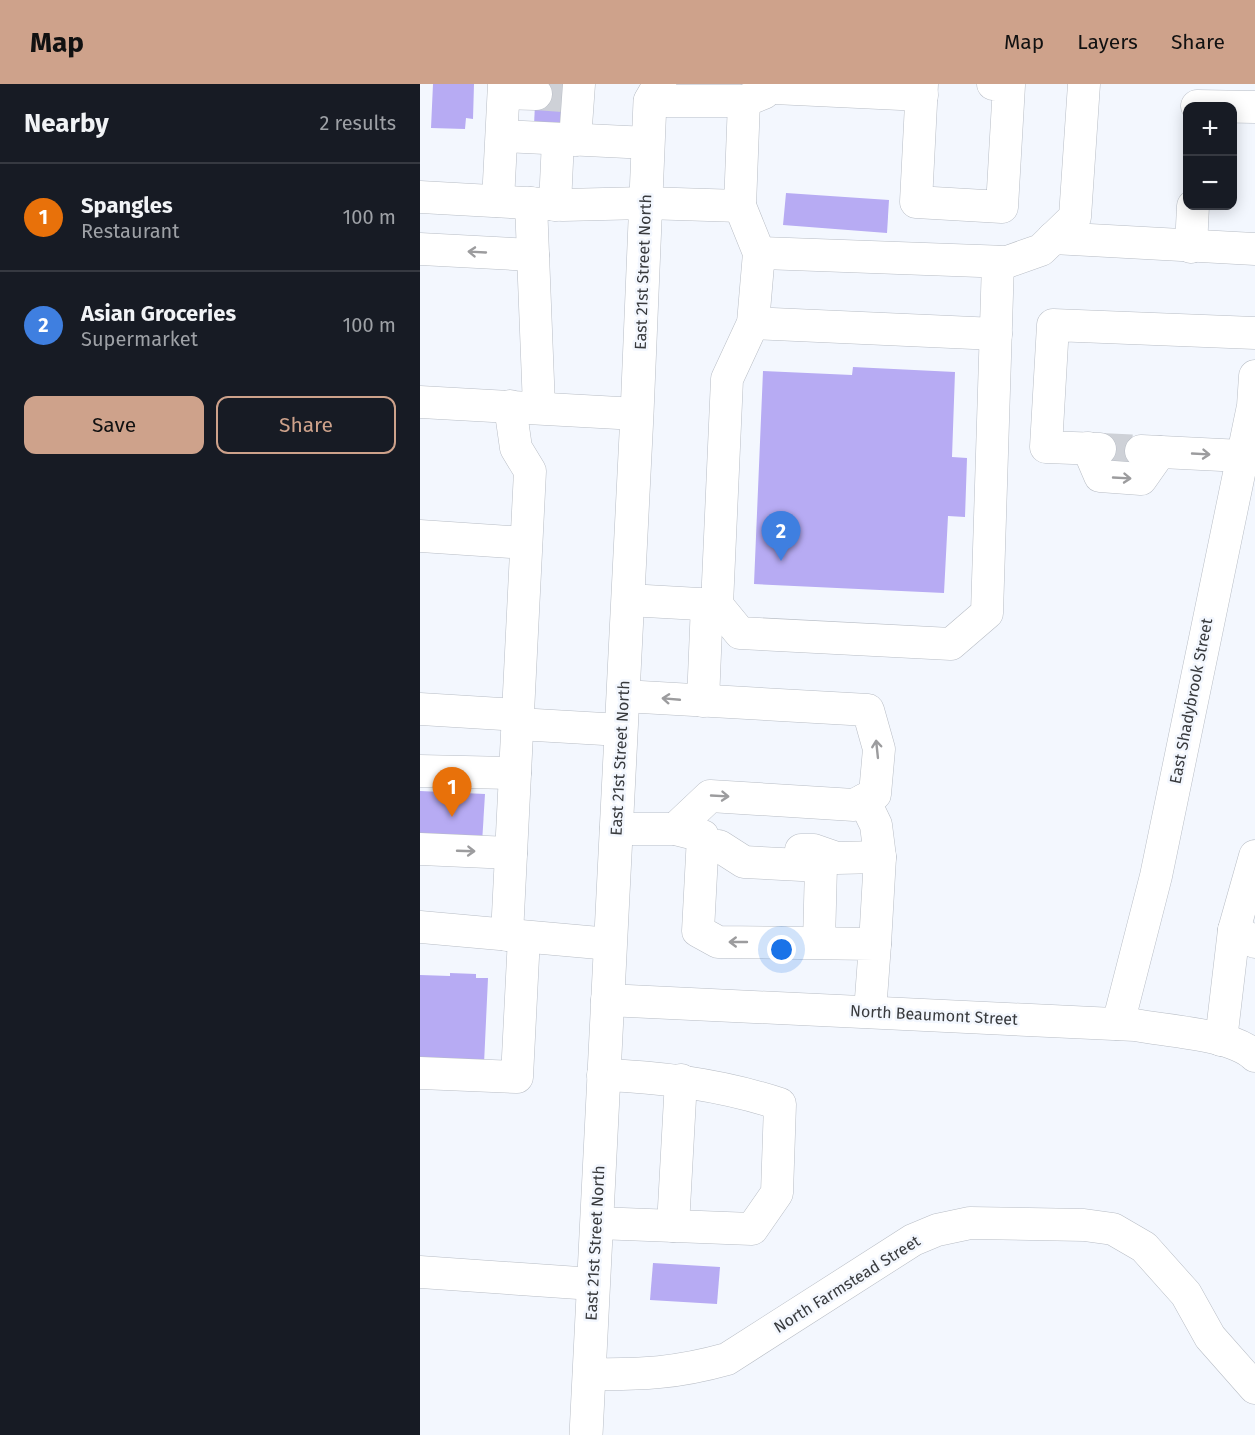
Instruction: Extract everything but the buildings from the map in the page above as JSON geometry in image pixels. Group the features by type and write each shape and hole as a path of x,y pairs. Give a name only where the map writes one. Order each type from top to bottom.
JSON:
{"main road":[{"name":"East 21st Street North","path":"586,1435 637,414 649,90"}],"street":[{"path":"759,253 1007,262 1041,250 1075,217 1084,84"},
{"path":"649,90 744,101 776,86 922,89 916,202 1002,207 1001,85"},
{"path":"420,1073 517,1077 516,936 511,853 530,471 516,448 525,407 533,255 543,204 567,140 564,93 504,89 498,201"},
{"path":"703,701 727,379 753,323 759,253 740,206 744,101"},
{"path":"1237,106 1255,107"},
{"path":"502,136 648,143"},
{"path":"420,197 543,204 645,202 740,206"},
{"path":"1191,247 1193,210"},
{"path":"1053,238 1255,249"},
{"path":"420,249 533,255"},
{"path":"628,600 712,604 740,633 951,644 987,613 998,262"},
{"path":"753,323 996,334"},
{"path":"1242,456 1151,452 1141,479 1100,476 1094,449 1046,447 1053,325 1255,333"},
{"name":"East Shadybrook Street","path":"1118,1024 1156,876 1253,406 1255,376"},
{"path":"420,402 637,414"},
{"path":"420,536 526,543"},
{"path":"623,696 868,710 879,749 875,794 854,805 710,796 675,829"},
{"path":"420,709 621,729"},
{"path":"420,771 515,781"},
{"path":"420,784 515,781"},
{"path":"864,800 876,825 880,857 870,1012"},
{"path":"616,829 675,829 703,836 712,845 744,862 821,866 828,942"},
{"path":"712,845 814,850 837,858 880,857"},
{"path":"712,845 698,931 718,942 875,944"},
{"path":"420,849 511,853"},
{"path":"1221,1040 1244,936 1255,856"},
{"path":"828,942 837,858"},
{"path":"420,927 610,944"},
{"name":"North Beaumont Street","path":"607,1000 1118,1024 1221,1040 1250,1051 1255,1056"},
{"path":"597,1223 752,1229 777,1193 780,1104 747,1094 681,1080 603,1075"},
{"path":"673,1226 681,1080"},
{"name":"North Farmstead Street","path":"589,1374 646,1376 693,1369 726,1359 913,1240 937,1230 970,1223 1084,1225 1113,1229 1144,1247 1186,1294 1210,1337 1255,1388"},
{"path":"420,1272 593,1284"}],"tunnel":[{"path":"536,94 563,96"},
{"path":"1100,449 1141,451"}],"place":[{"name":"Asian Groceries","path":"781,561"},
{"name":"Spangles","path":"452,817"}]}
